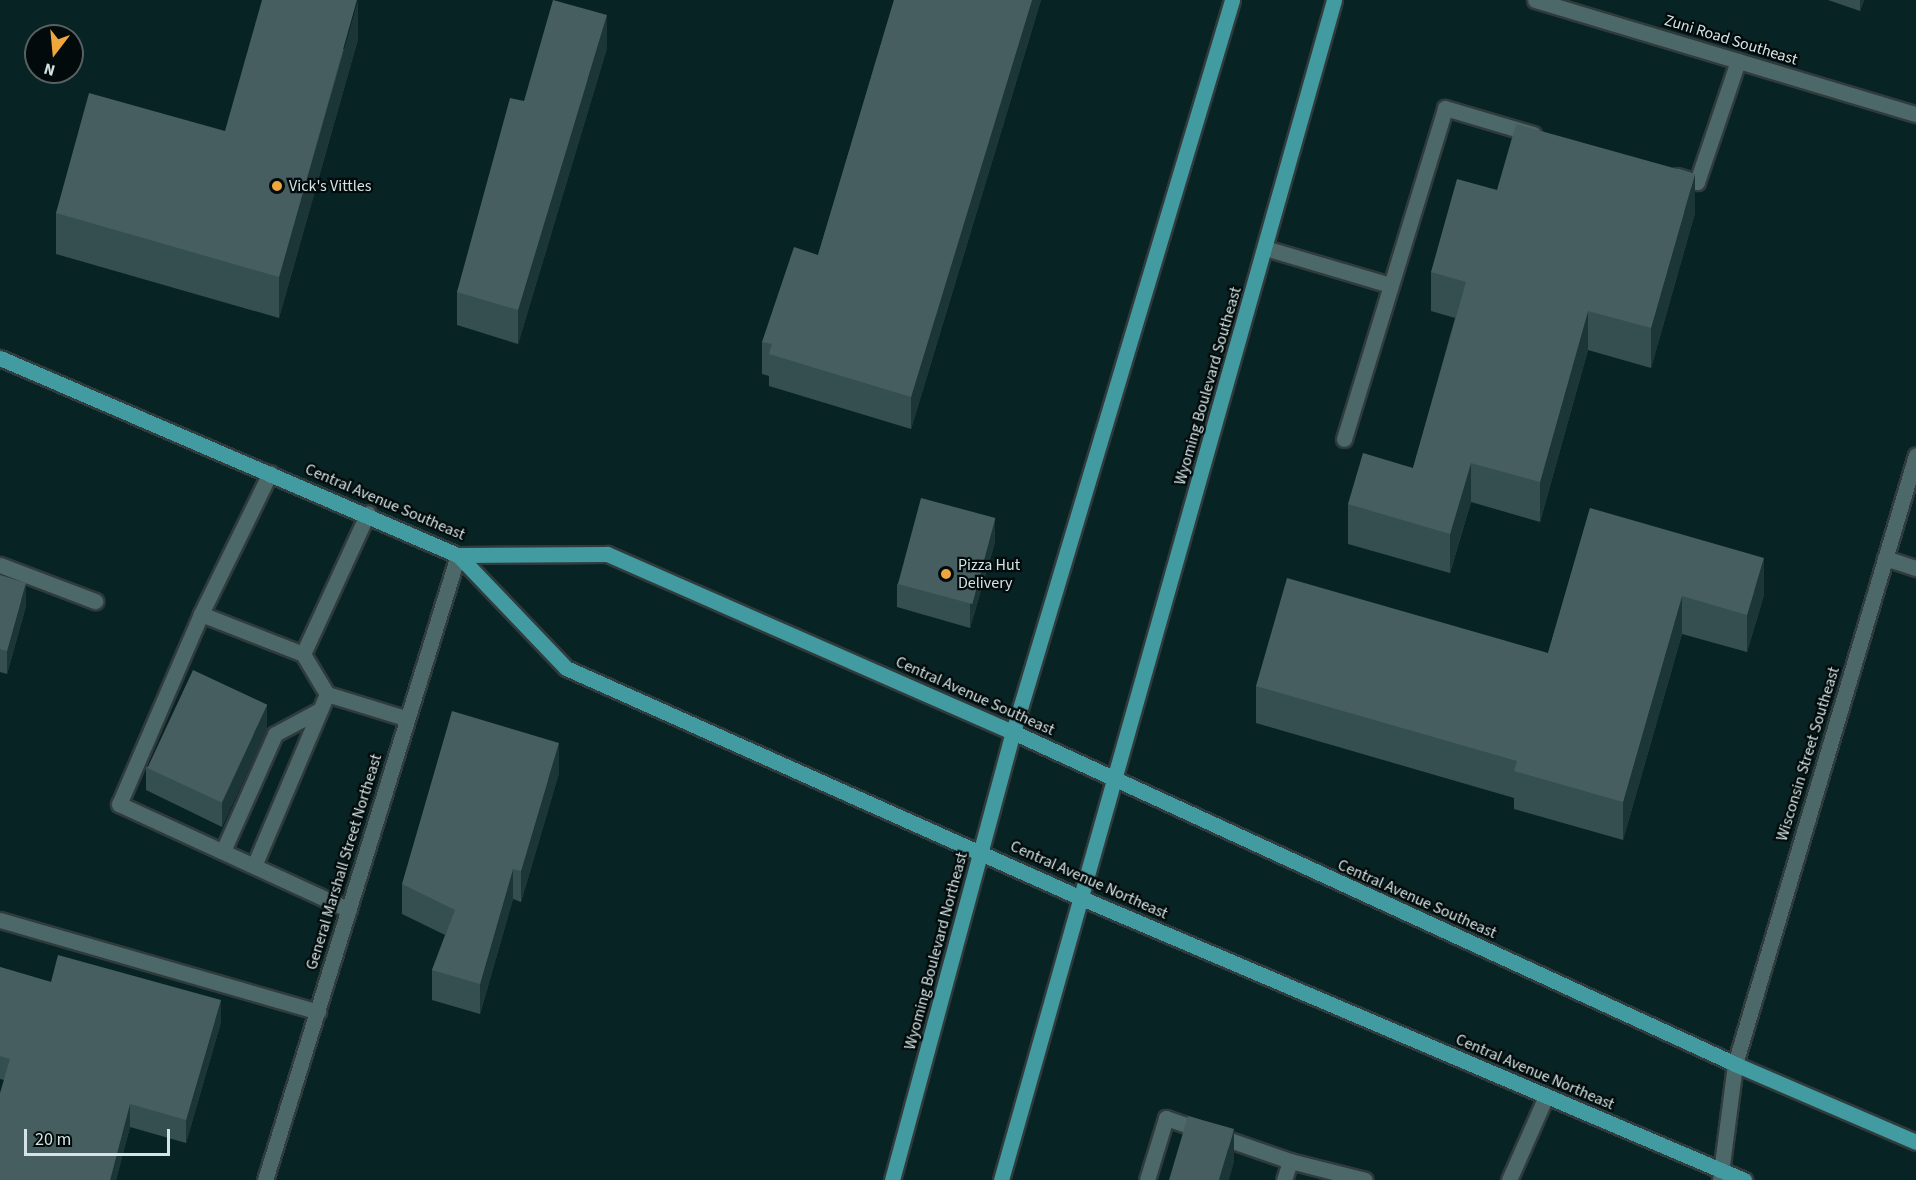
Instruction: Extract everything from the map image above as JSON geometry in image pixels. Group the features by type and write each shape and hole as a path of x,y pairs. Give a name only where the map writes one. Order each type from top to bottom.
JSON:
{"main road":[{"path":"1013,732 1232,0"},
{"name":"Wyoming Boulevard Southeast","path":"1115,781 1334,0"},
{"name":"Central Avenue Southeast","path":"0,358 368,513 458,555 607,554 1013,732 1115,781 1735,1064 1916,1142"},
{"name":"Central Avenue Northeast","path":"458,555 566,668 983,852 1079,897 1546,1096 1721,1175 1744,1180"},
{"name":"Wyoming Boulevard Northeast","path":"892,1180 983,852 1013,732"},
{"path":"1001,1180 1079,897 1115,781"}],"street":[{"name":"Zuni Road Southeast","path":"1535,0 1916,114"},
{"path":"1663,172 1697,182 1738,61"},
{"path":"1344,439 1445,108 1548,139"},
{"path":"1265,248 1390,285"},
{"name":"Wisconsin Street Southeast","path":"1721,1175 1735,1064 1916,455"},
{"path":"270,473 201,615 119,804 349,910"},
{"path":"303,654 368,513"},
{"name":"General Marshall Street Northeast","path":"265,1180 349,910 405,718 458,555"},
{"path":"1885,558 1916,568"},
{"path":"0,565 95,601"},
{"path":"201,615 303,654 327,694 405,718"},
{"path":"254,866 327,694"},
{"path":"223,851 275,735 320,710"},
{"path":"0,920 318,1012"},
{"path":"1509,1180 1546,1096"},
{"path":"1148,1180 1166,1118 1290,1161 1365,1180"},
{"path":"1284,1180 1290,1161"}],"building":[{"path":"262,0 357,0 279,277 56,213 89,93 225,131"},
{"path":"553,0 607,15 518,310 457,292 510,98 524,101"},
{"path":"894,0 1032,0 911,397 769,354 772,344 762,342 794,247 818,255"},
{"path":"1516,124 1695,174 1651,328 1588,311 1540,482 1471,463 1450,534 1348,504 1363,453 1413,468 1466,282 1431,272 1457,179 1497,190"},
{"name":"Pizza Hut Delivery","path":"921,498 995,518 972,604 898,584"},
{"path":"1590,508 1764,558 1747,615 1682,596 1623,802 1514,771 1517,761 1256,686 1287,578 1548,653"},
{"path":"0,575 26,583 7,651 0,649"},
{"path":"193,670 267,705 222,803 147,768"},
{"path":"452,711 559,743 521,871 513,869 480,984 432,970 455,910 402,884"},
{"path":"58,955 221,1000 186,1120 130,1104 110,1180 0,1180 0,1093 10,1059 0,1056 0,967 51,982"},
{"path":"1188,1116 1234,1129 1219,1180 1169,1180"}],"place":[{"name":"Vick's Vittles","path":"277,186"},
{"name":"Pizza Hut Delivery","path":"946,574"}]}
